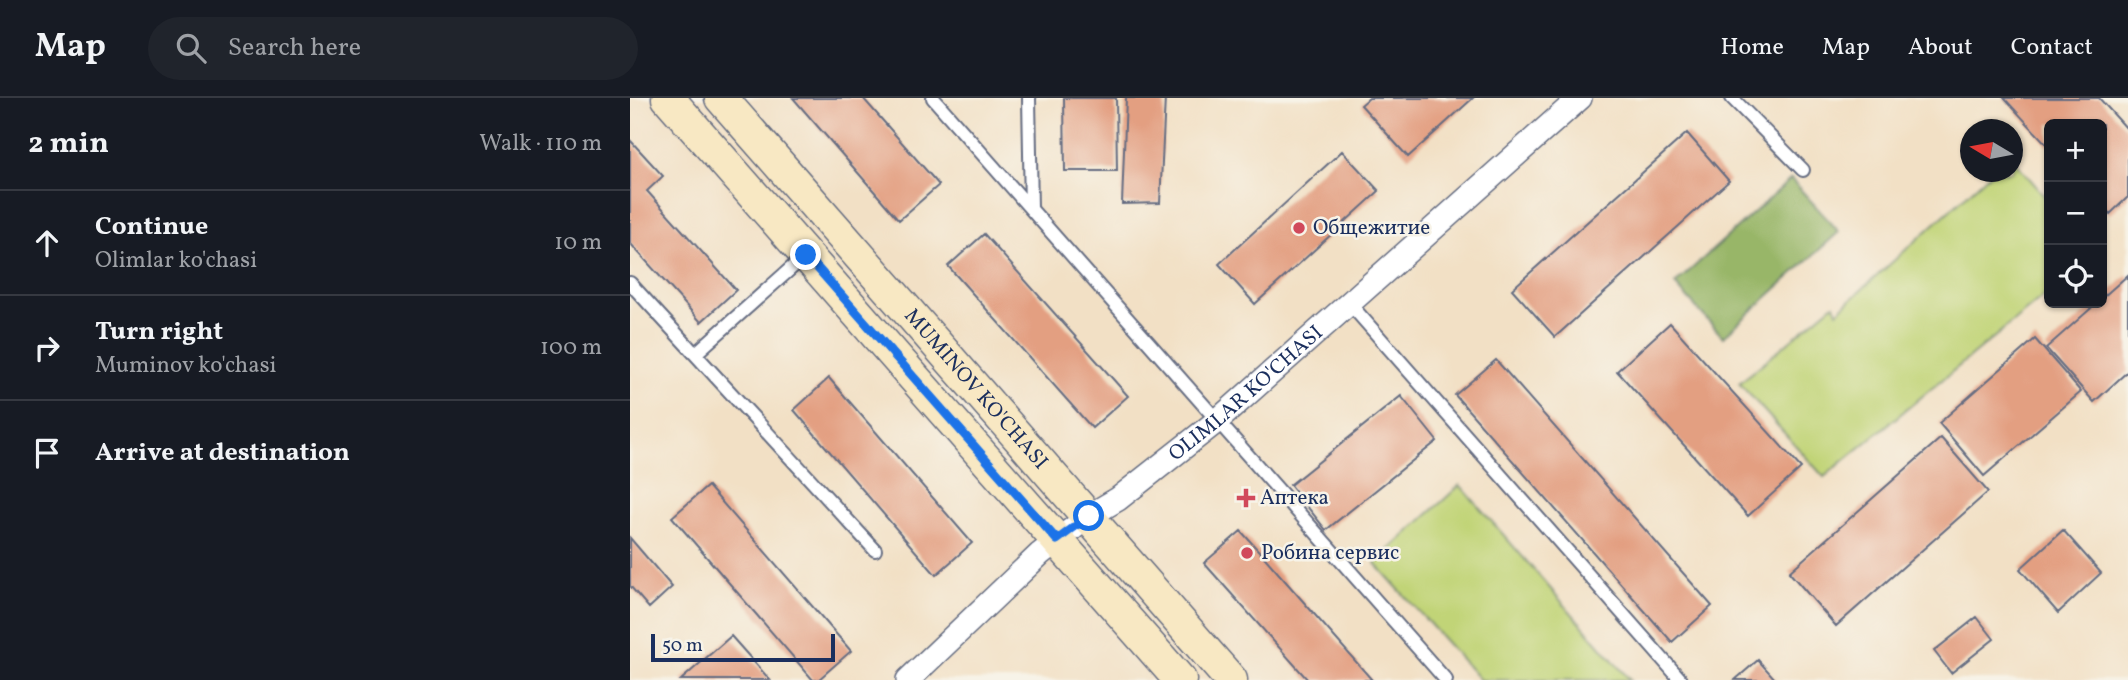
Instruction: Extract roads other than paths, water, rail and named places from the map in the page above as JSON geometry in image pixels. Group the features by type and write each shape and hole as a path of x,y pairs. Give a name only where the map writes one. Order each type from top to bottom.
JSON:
{"main road":[{"name":"MUMINOV KO'CHASI","path":"668,98 1180,680"},
{"name":"MUMINOV KO'CHASI","path":"721,98 1231,680"}],"street":[{"name":"OLIMLAR KO'CHASI","path":"908,680 1057,540 1118,499 1217,421 1580,98"}],"lane":[{"path":"933,98 1446,680"},
{"path":"1029,98 1031,209"},
{"path":"1732,98 1803,170"},
{"path":"695,354 806,255"},
{"path":"630,283 875,550"},
{"path":"1350,304 1681,680"}],"place":[{"name":"Общежитие","path":"1299,228"},
{"name":"Аптека","path":"1246,498"},
{"name":"Робина сервис","path":"1247,553"}]}
